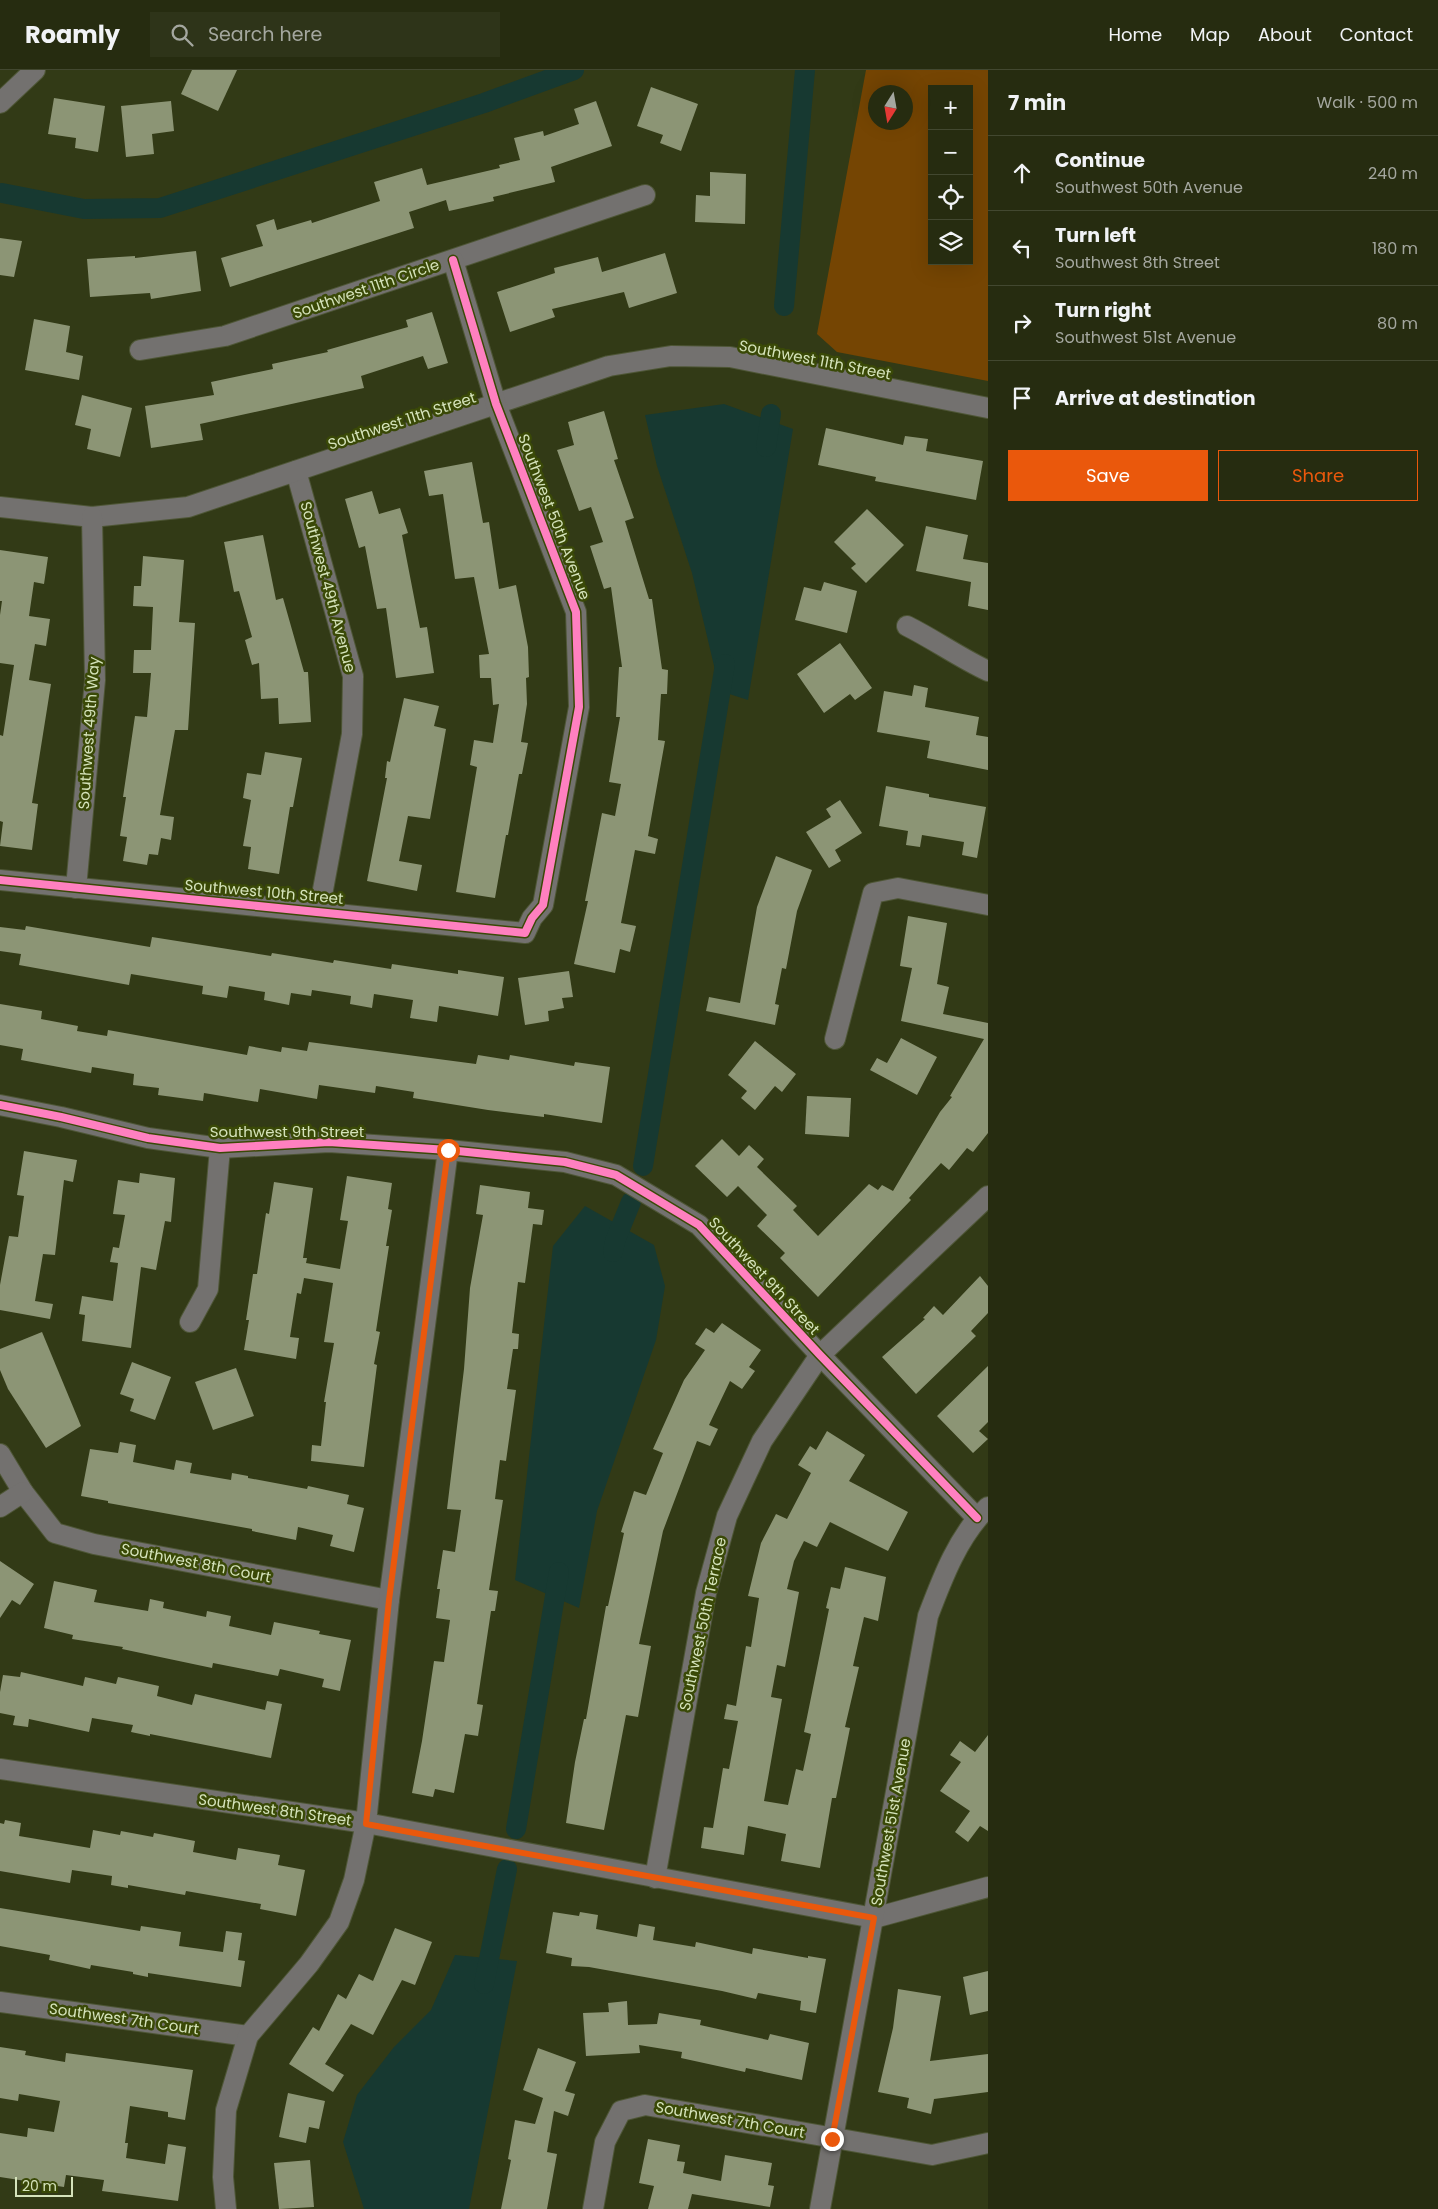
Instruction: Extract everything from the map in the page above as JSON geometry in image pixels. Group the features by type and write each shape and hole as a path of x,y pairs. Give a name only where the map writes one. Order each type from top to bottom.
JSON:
{"street":[{"path":"0,103 35,70"},
{"name":"Southwest 11th Circle","path":"140,350 225,336 645,195"},
{"name":"Southwest 50th Avenue","path":"453,260 496,404 576,612 579,707 543,905 532,918 525,933"},
{"name":"Southwest 11th Street","path":"0,507 92,517 188,507 609,366 671,356 730,357 988,408"},
{"name":"Southwest 49th Avenue","path":"296,471 353,676 352,734 318,911"},
{"name":"Southwest 49th Way","path":"76,888 95,680 92,517"},
{"path":"907,626 932,638 971,663 988,671"},
{"name":"Southwest 10th Street","path":"0,880 525,933"},
{"path":"834,1039 873,893 898,888 988,905"},
{"name":"Southwest 9th Street","path":"0,1105 61,1116 148,1138 220,1148 329,1142 448,1150 565,1162 616,1176 700,1225 820,1356 983,1513"},
{"path":"190,1322 208,1289 220,1148"},
{"path":"226,2209 223,2178 226,2110 248,2036 309,1964 339,1922 354,1880 366,1824 389,1600 448,1150"},
{"name":"Southwest 50th Terrace","path":"655,1878 706,1593 727,1516 762,1441 820,1356 988,1196"},
{"path":"0,1454 23,1492 0,1508"},
{"name":"Southwest 8th Court","path":"23,1492 55,1533 94,1544 389,1600"},
{"name":"Southwest 51st Avenue","path":"820,2209 928,1616 943,1575 983,1513"},
{"name":"Southwest 8th Street","path":"0,1769 366,1824 874,1918 988,1887"},
{"name":"Southwest 7th Court","path":"0,2002 248,2036"},
{"name":"Southwest 7th Court","path":"593,2209 605,2142 621,2111 645,2105 932,2155 988,2143"}],"shaded area":[{"path":"866,70 988,70 988,381 837,352 817,334"}],"water":[{"path":"724,404 793,429 748,700 720,691 692,573 657,466 645,415"},
{"path":"585,1206 654,1245 665,1286 656,1340 597,1511 579,1608 515,1580 553,1246"},
{"path":"455,1955 517,1961 469,2209 364,2209 343,2142 357,2095 394,2047 431,2010"}],"building":[{"path":"192,70 237,70 218,111 181,94"},
{"path":"651,87 698,104 681,151 660,143 663,135 637,126"},
{"path":"54,98 105,106 98,152 75,148 76,138 48,134"},
{"path":"171,101 174,131 152,134 154,154 126,157 121,106"},
{"path":"596,101 612,146 551,167 555,182 493,197 494,201 449,211 446,200 409,212 414,228 230,287 221,258 263,246 256,225 274,219 277,230 311,220 312,223 380,201 374,182 422,168 427,185 500,168 499,165 520,160 514,138 543,131 544,136 579,124 574,109"},
{"path":"710,172 746,174 745,224 695,222 696,195 710,196"},
{"path":"0,238 22,241 14,277 0,275"},
{"path":"196,251 201,291 151,299 150,293 90,297 87,259 135,256 135,258"},
{"path":"665,253 677,293 629,308 624,292 552,309 555,317 510,332 497,292 555,273 554,268 598,257 602,272"},
{"path":"432,312 448,363 428,369 423,356 361,376 364,388 200,424 203,440 151,448 145,406 214,395 211,382 273,369 272,364 328,352 327,350 408,327 406,320"},
{"path":"34,319 70,326 66,352 83,356 79,380 25,370"},
{"path":"82,395 132,408 120,457 87,449 91,429 75,425"},
{"path":"604,411 618,459 614,460 634,518 625,521 649,599 652,599 662,669 668,670 667,694 661,694 658,740 665,741 648,836 658,839 655,854 635,850 621,923 636,926 630,952 620,949 615,973 574,964 588,901 585,901 602,813 615,816 621,784 609,782 620,717 616,717 619,667 622,667 611,587 604,589 590,546 603,542 591,507 579,511 557,450 574,445 568,422"},
{"path":"826,428 903,445 905,436 928,439 926,451 983,461 976,500 875,481 876,477 818,465"},
{"path":"472,462 483,523 489,522 499,589 516,585 528,647 529,677 526,678 527,704 521,742 528,743 522,774 519,774 508,835 506,835 495,898 456,892 477,767 470,765 474,740 493,743 499,704 493,705 491,678 480,678 479,655 489,654 474,577 455,579 443,494 429,496 424,471"},
{"path":"372,491 379,514 400,508 408,533 402,535 420,628 427,627 434,673 396,678 386,608 377,609 365,546 359,548 345,499"},
{"path":"867,509 904,545 866,583 851,568 856,564 834,542"},
{"path":"926,526 968,535 963,559 988,563 988,610 968,606 971,582 916,571"},
{"path":"263,535 276,600 283,598 304,672 308,672 311,722 279,724 278,698 261,699 259,663 252,665 245,640 252,637 239,591 234,592 224,542"},
{"path":"0,550 48,557 44,584 34,582 29,616 50,619 46,646 35,644 29,680 51,684 32,803 38,804 32,850 0,846 3,822 0,821 0,735 3,736 14,665 0,663 0,615 2,601 0,601"},
{"path":"143,556 184,560 179,622 195,623 188,730 175,730 160,815 174,817 171,840 161,838 158,855 149,854 147,865 123,861 127,837 120,836 126,797 123,797 135,716 147,717 151,673 133,673 134,650 151,650 153,607 133,606 134,586 141,586"},
{"path":"824,582 857,591 847,633 795,620 804,587 821,591"},
{"path":"840,643 872,688 855,700 850,694 824,713 797,674"},
{"path":"914,685 928,688 925,707 979,717 976,735 988,737 988,770 927,758 930,741 877,732 884,691 912,696"},
{"path":"404,698 439,706 434,726 446,729 430,819 408,816 399,861 422,865 417,891 367,881 387,778 385,778 387,761 390,762"},
{"path":"265,752 302,758 293,807 290,807 279,874 248,869 251,847 243,846 251,800 243,798 247,773 261,775"},
{"path":"886,786 929,794 929,797 986,807 977,858 962,855 964,842 922,835 920,847 906,845 908,831 879,826"},
{"path":"840,800 862,833 835,850 841,861 829,868 806,832 831,817 826,809"},
{"path":"776,856 812,870 797,911 786,969 782,968 775,1004 779,1005 775,1025 706,1011 709,997 740,1003 757,907"},
{"path":"908,916 947,923 937,984 949,987 943,1014 988,1023 988,1133 973,1152 967,1148 949,1170 941,1163 909,1198 911,1200 818,1297 780,1258 785,1253 757,1226 767,1215 738,1186 727,1197 695,1166 722,1139 739,1156 749,1145 764,1159 757,1167 797,1206 793,1210 818,1236 869,1184 878,1190 882,1185 893,1191 940,1112 952,1097 950,1096 984,1039 901,1021 912,968 900,966"},
{"path":"26,926 150,947 152,937 271,956 272,953 333,963 334,960 391,969 392,964 458,974 458,970 504,977 498,1016 439,1006 437,1022 410,1018 413,1000 374,994 372,1008 350,1004 351,996 312,990 311,996 291,993 289,1005 264,1000 265,992 229,986 227,998 202,994 203,986 131,974 129,985 19,965 21,954 0,951 0,927 25,930"},
{"path":"569,971 573,997 562,998 564,1008 548,1011 549,1021 525,1025 518,978"},
{"path":"0,1004 42,1011 41,1019 78,1026 77,1031 107,1036 108,1030 247,1055 249,1046 281,1052 282,1047 307,1051 309,1042 476,1064 478,1055 509,1060 510,1055 574,1066 575,1062 610,1067 602,1123 544,1114 544,1117 488,1110 413,1098 414,1092 376,1086 375,1093 319,1085 317,1099 260,1089 258,1102 204,1093 203,1101 158,1095 159,1088 133,1085 134,1074 92,1067 91,1073 21,1060 23,1049 0,1045"},
{"path":"901,1038 937,1057 917,1095 870,1070 877,1058 887,1063"},
{"path":"755,1041 796,1074 782,1092 775,1086 755,1110 741,1098 747,1091 728,1075"},
{"path":"807,1096 851,1098 849,1137 805,1134"},
{"path":"24,1151 77,1160 73,1182 64,1180 55,1255 43,1254 35,1301 53,1304 50,1319 0,1310 0,1285 9,1236 18,1237 24,1196 17,1195"},
{"path":"140,1173 175,1178 171,1222 165,1221 156,1270 141,1267 131,1348 82,1341 85,1315 79,1314 82,1296 113,1301 118,1263 110,1262 113,1247 119,1248 125,1215 113,1214 118,1180 139,1183"},
{"path":"347,1176 392,1183 388,1209 392,1210 386,1246 389,1246 376,1331 380,1332 374,1364 377,1365 364,1467 311,1461 312,1445 321,1446 326,1402 324,1402 334,1343 324,1342 333,1283 304,1278 301,1294 297,1293 290,1337 299,1338 296,1359 244,1350 249,1320 246,1320 253,1274 257,1274 266,1213 269,1214 274,1182 313,1188 303,1258 307,1258 306,1263 340,1269 348,1221 340,1220"},
{"path":"480,1185 530,1192 528,1208 544,1210 542,1225 533,1224 525,1283 518,1282 512,1333 519,1334 518,1349 513,1349 507,1389 516,1390 506,1461 500,1460 495,1499 503,1500 489,1590 498,1591 495,1611 491,1611 477,1704 483,1705 478,1736 465,1734 454,1793 435,1789 433,1797 412,1793 434,1661 444,1662 450,1620 436,1618 440,1589 437,1589 443,1550 455,1552 461,1510 447,1509 464,1369 470,1288 483,1215 476,1214"},
{"path":"980,1276 988,1286 988,1313 971,1331 976,1336 916,1394 882,1357 925,1319 923,1318 934,1306 943,1315"},
{"path":"722,1323 761,1350 749,1367 755,1371 742,1389 730,1381 709,1425 718,1429 710,1446 697,1441 663,1531 639,1644 651,1646 638,1717 626,1715 604,1830 566,1823 575,1762 584,1719 586,1719 606,1606 608,1606 624,1533 621,1532 634,1491 646,1495 663,1453 653,1449 684,1380 705,1350 695,1344 706,1328 714,1333"},
{"path":"42,1332 81,1426 46,1448 8,1389 0,1370 0,1349"},
{"path":"132,1362 171,1377 155,1420 130,1411 134,1399 120,1394"},
{"path":"988,1366 988,1422 979,1431 988,1439 973,1453 937,1416"},
{"path":"236,1368 254,1416 213,1430 195,1382"},
{"path":"827,1431 865,1455 849,1481 908,1512 888,1551 830,1522 817,1547 804,1541 794,1561 787,1589 799,1592 785,1667 777,1665 771,1697 782,1699 764,1801 788,1805 796,1769 803,1771 811,1734 804,1732 829,1609 826,1608 831,1587 840,1589 845,1567 886,1577 878,1621 864,1617 853,1666 859,1667 845,1727 850,1728 836,1798 832,1798 820,1868 781,1861 786,1834 748,1826 744,1855 701,1848 704,1827 713,1828 723,1768 729,1769 738,1721 724,1719 727,1704 736,1706 746,1646 751,1647 759,1598 748,1596 761,1543 776,1514 787,1519 811,1473 798,1465 810,1446 816,1450"},
{"path":"120,1442 136,1445 133,1462 174,1470 176,1460 192,1463 190,1473 231,1480 232,1473 248,1476 248,1478 307,1489 308,1486 349,1495 347,1504 364,1508 354,1552 330,1546 333,1535 298,1527 296,1540 252,1531 252,1529 108,1503 108,1501 81,1496 90,1449 118,1453"},
{"path":"0,1561 34,1584 20,1605 12,1600 0,1618"},
{"path":"54,1581 97,1590 94,1602 148,1611 150,1599 164,1602 163,1608 206,1617 207,1611 231,1616 229,1626 271,1635 274,1622 320,1631 319,1634 351,1640 340,1691 322,1687 324,1679 280,1669 278,1676 213,1663 212,1668 122,1649 123,1647 72,1639 73,1635 44,1628"},
{"path":"21,1672 83,1686 85,1677 116,1684 118,1677 159,1686 157,1696 192,1705 195,1694 265,1710 267,1701 282,1704 271,1758 150,1734 150,1736 131,1732 133,1725 92,1718 89,1732 29,1719 28,1727 13,1725 15,1716 0,1713 0,1692 3,1675 20,1677"},
{"path":"988,1735 988,1831 980,1826 968,1842 955,1832 970,1811 940,1791 961,1762 950,1755 960,1741 975,1752"},
{"path":"5,1820 21,1823 19,1836 90,1848 93,1830 120,1835 121,1831 153,1837 154,1833 195,1841 193,1852 236,1860 238,1848 280,1855 278,1865 305,1870 296,1916 260,1909 261,1904 186,1891 185,1895 128,1885 128,1888 111,1885 112,1876 72,1870 70,1883 0,1871 0,1823 4,1824"},
{"path":"0,1908 140,1931 141,1926 181,1932 179,1946 223,1952 226,1931 242,1933 238,1960 245,1961 241,1987 148,1973 148,1977 133,1974 133,1972 91,1965 90,1969 49,1960 50,1955 0,1946"},
{"path":"553,1912 579,1916 580,1912 598,1915 596,1929 637,1937 639,1924 655,1927 653,1940 695,1947 696,1942 752,1954 753,1948 808,1958 808,1956 826,1959 816,2013 800,2010 801,2001 758,1993 756,1999 589,1967 571,1966 572,1958 546,1953"},
{"path":"395,1928 432,1942 415,1985 402,1980 373,2035 351,2024 325,2064 344,2075 333,2092 289,2064 313,2027 319,2031 338,1994 346,1999 359,1974 373,1981"},
{"path":"988,1971 988,2011 970,2015 963,1977"},
{"path":"898,1989 941,1996 930,2061 988,2054 988,2092 934,2099 931,2114 907,2108 909,2098 878,2092 893,2028"},
{"path":"627,2001 628,2025 657,2024 659,2013 701,2020 700,2025 768,2040 770,2034 809,2043 802,2080 746,2068 745,2072 681,2058 682,2052 639,2045 640,2053 586,2056 583,2013 609,2012 608,2003"},
{"path":"0,2047 26,2051 25,2055 65,2062 66,2053 193,2070 185,2120 168,2117 168,2112 130,2106 125,2143 128,2143 126,2158 165,2164 168,2144 186,2147 178,2201 102,2191 104,2180 66,2175 64,2187 0,2177 0,2133 27,2137 28,2128 54,2132 60,2101 19,2094 18,2101 0,2098"},
{"path":"538,2048 576,2062 565,2091 575,2094 568,2116 554,2111 547,2152 557,2154 547,2209 501,2209 511,2160 508,2159 515,2120 535,2124 543,2098 523,2090"},
{"path":"288,2093 325,2101 319,2129 309,2127 306,2143 279,2137"},
{"path":"648,2139 680,2145 677,2161 685,2162 683,2173 721,2181 725,2155 772,2163 768,2185 774,2186 770,2207 692,2194 688,2209 648,2209 654,2186 639,2183"},
{"path":"310,2160 314,2207 279,2209 274,2163"}],"waterway":[{"path":"2,193 84,209 160,208 484,103 574,70"},
{"path":"784,306 805,70"},
{"path":"766,447 771,414"},
{"path":"643,1166 725,664"},
{"path":"613,1252 615,1241 631,1202"},
{"path":"516,1829 559,1572"},
{"path":"484,1984 507,1869"}],"cycle path":[{"path":"0,880 525,933 532,918 543,905 579,707 576,612 496,404 453,260"},
{"path":"0,1105 61,1117 148,1138 220,1148 329,1142 448,1150 565,1162 616,1175 699,1225 820,1355 977,1518"}],"route":[{"path":"448,1150 389,1600 366,1824 874,1918 832,2139"}]}
